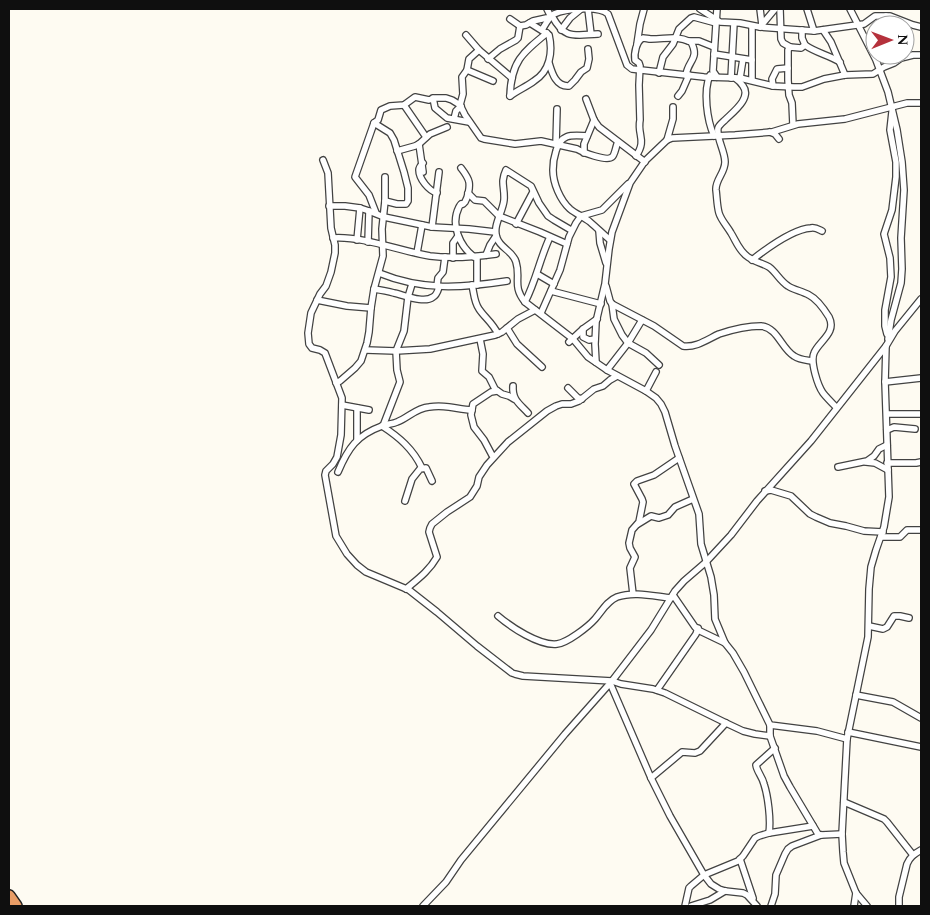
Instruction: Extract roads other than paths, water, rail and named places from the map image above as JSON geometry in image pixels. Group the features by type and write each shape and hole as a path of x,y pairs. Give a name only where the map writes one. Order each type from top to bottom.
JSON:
{"highway":[{"path":"9,896 16,906"}],"street":[{"path":"548,9 561,30 569,34 598,34"},
{"path":"561,30 570,18 582,9"},
{"path":"587,9 591,34"},
{"path":"520,26 568,10 601,9 605,10 612,21 627,66 632,69 687,75 711,74 717,77 752,80 789,88 802,87 824,79 845,75 873,74 890,65"},
{"path":"636,156 642,143 639,125 640,64 634,58 644,9"},
{"path":"700,9 716,21"},
{"path":"717,9 714,54 707,90 710,125 725,156 723,173 716,188 719,213 742,252 752,260 771,269 788,287 811,296 820,304 828,317 830,333 814,354 812,361 823,393 836,407"},
{"path":"760,9 761,26"},
{"path":"761,26 775,9"},
{"path":"807,9 814,31"},
{"path":"850,9 876,60 888,92 902,162 904,190 901,283 887,343 885,382 889,492 882,534 874,557 870,578 869,626 848,736 842,834 844,863 856,893 867,906"},
{"path":"769,17 780,12 782,41 790,47 801,48 805,45"},
{"path":"530,23 544,31 549,35 547,68 533,82 510,96 512,78 518,59 544,31 551,16"},
{"path":"659,73 663,57 670,49 679,29 690,18 814,31 865,23"},
{"path":"510,19 520,26"},
{"path":"716,136 721,124 740,106 744,99 745,88 735,78 732,57 734,23"},
{"path":"488,58 516,40 520,26"},
{"path":"752,26 752,80"},
{"path":"802,30 802,38 805,45 840,62"},
{"path":"823,30 830,39 845,75"},
{"path":"466,35 479,50 512,78"},
{"path":"637,46 644,38 665,37 698,41 714,47"},
{"path":"678,96 682,91 687,68 693,62 695,53 689,41"},
{"path":"790,47 788,50 788,78 794,125"},
{"path":"548,63 561,86 569,86 581,72 588,68 588,49"},
{"path":"454,119 456,111 461,106 463,94 462,80 467,70 469,59 479,50"},
{"path":"714,54 752,60"},
{"path":"735,78 742,59"},
{"path":"773,86 772,79 777,69 788,68"},
{"path":"467,70 494,82"},
{"path":"542,75 555,78"},
{"path":"368,242 372,212 369,195 355,177 374,123 378,120 381,110 390,106 404,105 415,97 427,100 446,98 452,100 461,106 469,122 480,138 484,140 515,144 541,141 577,149 595,157 611,158 618,142"},
{"path":"433,98 433,105 438,112 449,119 469,122"},
{"path":"586,99 594,120 599,126 645,162"},
{"path":"366,350 396,351 438,348 480,339 498,334 518,319 538,311 551,291 560,270 571,230 576,222 582,216 602,210 630,183 645,162 672,138 770,132 794,125 845,119 907,103 921,103"},
{"path":"404,105 426,138"},
{"path":"668,140 673,119 673,107"},
{"path":"887,343 885,326 891,271 884,234 892,210 896,178 896,162 890,130 892,107"},
{"path":"557,109 557,144 553,171 560,194 570,209 590,222 610,240"},
{"path":"584,153 584,144 594,120"},
{"path":"374,123 390,134 394,140 408,188 408,201 406,204 385,201"},
{"path":"397,151 419,144 430,134 447,127"},
{"path":"770,132 780,139"},
{"path":"557,144 568,136 587,136"},
{"path":"419,144 423,172"},
{"path":"323,160 328,172 331,228 335,253 326,286 312,312 308,327 309,344 312,348 325,353 340,392 342,405 341,435 337,457 324,475 336,536 347,554 366,572 406,589 515,674 611,682 657,690 743,731 770,736"},
{"path":"422,162 419,172 430,191 437,193"},
{"path":"461,168 468,179 469,186 465,201 460,206 456,218 456,228 465,250 473,257 476,302 479,310 494,325 498,334"},
{"path":"486,255 496,234 504,202 503,176 506,170 529,184 539,204 548,216 571,230"},
{"path":"432,227 439,172"},
{"path":"336,383 356,368 366,350 374,289 383,256 382,229 385,177"},
{"path":"596,362 593,340 605,284 610,240 630,183"},
{"path":"516,224 533,192"},
{"path":"468,193 475,200 484,201 499,216 567,244"},
{"path":"330,206 360,208 384,217 432,227 456,228 496,234"},
{"path":"357,240 360,208"},
{"path":"417,253 422,225"},
{"path":"752,260 784,237 812,227 822,231"},
{"path":"599,231 607,266"},
{"path":"496,234 498,241 515,259 517,264 518,290 525,302 538,311 588,357 656,398 666,412 671,433 700,520 701,544 711,577 714,616 719,630 744,672 770,724 770,736 790,787 818,834 821,835"},
{"path":"453,258 452,243 458,236"},
{"path":"525,302 534,285 550,237"},
{"path":"334,238 357,240 417,253 453,258 496,254"},
{"path":"374,289 426,300 432,298 435,296 438,286 438,278 443,272 445,257"},
{"path":"379,273 412,284 438,286 475,285 508,281"},
{"path":"537,274 554,284"},
{"path":"382,426 400,382 396,351 404,331 408,297 412,284"},
{"path":"605,284 618,328 628,343 646,353 659,365"},
{"path":"551,291 600,305"},
{"path":"600,305 608,296"},
{"path":"423,906 446,882 461,860 565,734 611,682 651,630 672,596 684,581 706,562 731,535 765,491 811,441 836,407 880,356 887,343 921,299"},
{"path":"317,300 346,306 371,308"},
{"path":"612,304 668,335 683,346 688,347 701,343 733,330 767,327 777,335 792,356 812,361"},
{"path":"571,340 597,319"},
{"path":"607,370 628,343 642,320"},
{"path":"507,328 517,344 542,367"},
{"path":"583,329 583,337 593,340"},
{"path":"480,339 483,354 482,371 489,376 497,390 514,399 528,413"},
{"path":"646,391 656,372"},
{"path":"406,589 432,566 437,557 429,532 432,524 470,497 487,465 508,442 536,419 556,406 571,404 618,376"},
{"path":"885,382 921,378"},
{"path":"512,386 514,399"},
{"path":"568,388 580,399"},
{"path":"492,455 472,423 471,415 473,404 497,390"},
{"path":"342,405 369,410"},
{"path":"338,472 348,451 357,440 371,430 397,422 427,407 472,410"},
{"path":"357,408 357,440"},
{"path":"887,414 921,414"},
{"path":"357,425 362,430 371,430"},
{"path":"382,426 400,438 415,455 422,468 426,468 432,481"},
{"path":"887,430 894,427 915,429"},
{"path":"866,462 879,449 887,445"},
{"path":"638,524 642,499 634,484 637,481 654,475 679,458"},
{"path":"838,467 866,462 876,463 888,470"},
{"path":"887,463 921,462"},
{"path":"406,500 413,476 422,468"},
{"path":"765,491 771,490 791,496 810,514 830,523 864,531 900,536 907,530 921,530"},
{"path":"633,594 630,568 635,557 629,543 632,530 651,516 659,518 668,515 675,507 693,498"},
{"path":"498,616 538,640 558,644 582,631 605,606 616,598 633,594 672,596 698,628 725,643"},
{"path":"869,626 883,629 894,616 909,618"},
{"path":"657,690 696,634 698,628"},
{"path":"611,682 651,778 670,816 704,875 711,884 725,891 745,894 756,905"},
{"path":"856,695 893,702 921,718"},
{"path":"651,778 682,752 700,751 726,723"},
{"path":"770,724 921,747"},
{"path":"769,833 769,813 764,783 756,765 774,748"},
{"path":"844,802 884,819 913,855"},
{"path":"685,906 689,888 704,875 740,859 755,838 762,834 813,826"},
{"path":"771,906 775,894 776,875 788,850 792,846 821,835 842,834"},
{"path":"899,906 907,864 913,855 921,850"},
{"path":"740,859 756,905"},
{"path":"691,906 712,899 725,891"},
{"path":"854,906 856,893"}]}
